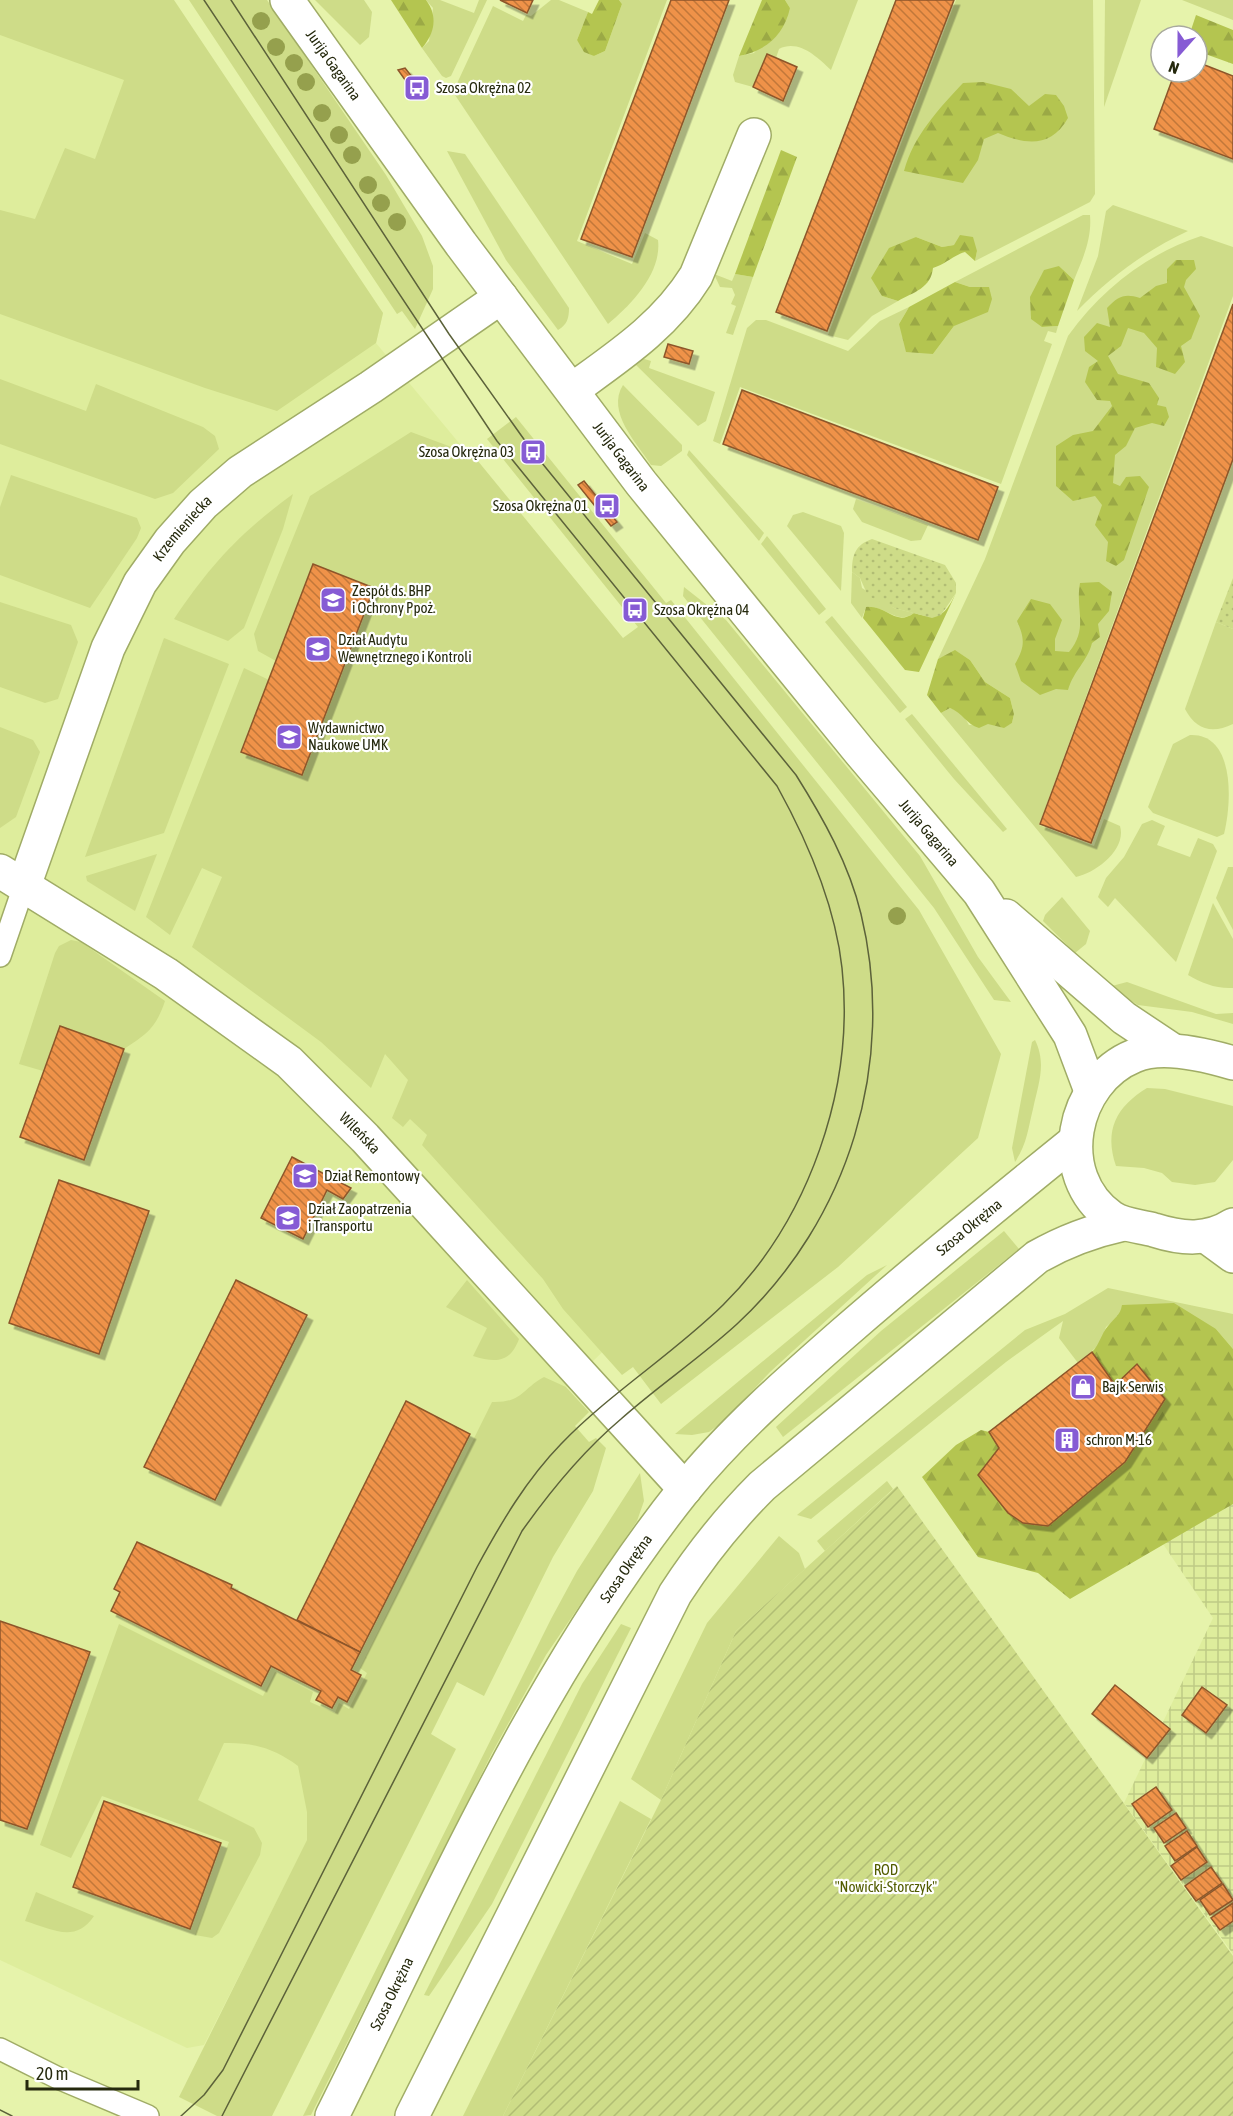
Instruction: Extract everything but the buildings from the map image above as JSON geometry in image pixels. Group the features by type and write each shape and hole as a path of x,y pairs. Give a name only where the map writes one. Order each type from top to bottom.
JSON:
{"street":[{"name":"Jurija Gagarina","path":"288,0 501,297 701,558 979,892 1070,1035 1091,1091"},
{"path":"572,390 648,334 684,295 696,276 754,135"},
{"name":"Krzemieniecka","path":"12,879 108,648 140,583 170,542 203,504 240,472 371,387 501,297"},
{"name":"Wileńska","path":"12,879 166,974 289,1062 365,1138 685,1489"},
{"name":"Jurija Gagarina","path":"979,892 1124,1018 1172,1050"},
{"path":"1231,1061 1172,1050 1152,1051 1134,1056 1106,1074 1091,1091 1083,1104 1075,1141 1077,1166 1088,1191 1105,1212 1136,1226 1187,1237 1220,1231 1233,1256"},
{"name":"Szosa Okrężna","path":"332,2116 495,1791 555,1682 589,1623 685,1489 776,1393 939,1250 1075,1141"},
{"path":"412,2116 670,1604 702,1553 731,1516 762,1486 1037,1257 1057,1244 1092,1231 1136,1226"}],"lane":[{"path":"0,956 12,879"},
{"path":"0,2049 58,2078 148,2116"}],"shaded area":[{"path":"0,0 172,0 383,313 376,343 728,767 724,1233 544,1409 492,1477 204,2045 187,2048 0,1960"},
{"path":"1233,1501 1233,1954 1124,1803 1213,1618 1163,1544"}],"green space":[{"path":"0,0 174,0 383,313 376,343 277,411 205,388 0,314 0,210 35,219 65,148 95,159 124,80 0,35"},
{"path":"189,0 267,0 386,175 422,236 433,266 433,289 415,329 402,311 397,314"},
{"path":"315,0 364,0 372,12 369,37 360,45"},
{"path":"391,0 426,0 430,6 433,18 432,30 422,48"},
{"path":"426,0 440,0 474,13 479,0 487,0 451,76 446,78 442,76 422,48 429,41 433,8"},
{"path":"551,0 559,0 588,12 577,40 594,56 605,51 622,4 619,0 667,0 577,241 632,264 645,233 658,240 658,252 650,276 635,298 608,324 453,92 493,6 523,21 526,15 531,16"},
{"path":"599,0 619,0 622,4 605,51 594,56 584,52 577,40 588,12 592,14"},
{"path":"762,0 785,0 790,8 787,18 778,34 765,46 739,56"},
{"path":"785,0 858,0 831,70 807,51 794,46 786,46 779,49 776,58 767,55 753,87 735,82 733,75 739,56 754,53 790,8"},
{"path":"956,0 1093,0 1095,194 1090,202 975,261 977,251 954,245 942,247 916,237 882,296 898,301 872,316 848,340 828,335"},
{"path":"1105,0 1141,0 1104,107"},
{"path":"1182,0 1233,0 1233,20"},
{"path":"1196,15 1233,30 1233,64 1209,55 1209,24 1193,24"},
{"path":"983,82 1011,89 1029,106 1045,94 1056,95 1064,106 1068,118 1054,135 1046,139 1018,140 998,133 984,139 978,160 963,183 904,171 920,134 945,103 963,83"},
{"path":"781,150 797,157 753,277 735,274"},
{"path":"447,151 465,154 569,308 567,321 558,330 506,260"},
{"path":"1113,205 1188,231 1128,266 1077,311 1098,256 1106,211"},
{"path":"1083,215 1090,215 1090,232 1086,248 1074,280 1059,266 1042,327 1058,326 1056,333 1048,331 1044,341 1052,344 1001,484 740,387 720,444 713,441 747,328 756,320 766,320 848,351 880,321 909,307 899,324 933,354 954,326 970,287 955,282"},
{"path":"960,235 973,237 977,251 975,261 965,252 933,268 929,280 916,292 898,301 882,296 871,278 889,248 916,237 942,247 954,245"},
{"path":"1201,236 1233,247 1233,296 1039,825 1094,846 1104,819 1120,826 1119,843 1108,859 1092,871 1076,877 941,713 950,708 962,713 969,725 988,723 1004,727 1012,723 1014,714 1010,698 985,682 970,660 956,651 938,659 985,559 1068,336 1095,303 1126,276 1161,253"},
{"path":"1176,260 1194,260 1196,269 1186,280 1184,287 1200,316 1191,339 1181,346 1185,362 1175,374 1156,367 1157,348 1144,333 1128,328 1121,346 1108,356 1118,374 1149,383 1159,398 1157,405 1166,407 1169,417 1164,426 1152,423 1135,428 1126,446 1115,455 1113,483 1120,486 1126,477 1140,476 1149,487 1124,560 1116,566 1106,561 1108,542 1095,525 1102,505 1095,496 1073,501 1056,486 1056,446 1073,435 1093,431 1112,406 1110,401 1097,400 1085,382 1089,367 1098,361 1085,351 1084,337 1097,323 1110,327 1107,308 1118,298 1130,296 1140,298 1156,286 1167,283 1167,269"},
{"path":"1059,266 1074,280 1058,326 1042,327 1031,319 1030,297 1044,270"},
{"path":"714,274 732,281 735,274 753,277 733,335 726,333 736,306 731,304 735,295 732,288 720,287"},
{"path":"955,282 970,287 989,287 992,299 988,312 954,326 933,354 906,352 899,324 909,307"},
{"path":"641,358 651,361 649,368 715,392 706,421 698,426 636,365"},
{"path":"0,379 86,411 96,384 203,427 215,436 219,449 173,493 155,499 0,444"},
{"path":"623,385 682,445 682,451 661,466 651,465 625,427 618,406"},
{"path":"516,417 666,603 671,600 919,910 1001,1054 978,1138 838,1267 661,1404 633,1367 622,1375 563,1309 543,1279 422,1145 427,1135 410,1119 403,1127 392,1118 408,1080 385,1054 371,1088 321,1042 192,947 222,877 202,868 170,935 146,917 244,668 269,680 242,752 302,775 374,588 313,565 276,661 258,651 254,634 310,496 411,432 473,455 623,638 638,627 487,439"},
{"path":"689,450 764,533 759,541 687,455"},
{"path":"11,475 137,518 141,528 137,538 90,608 0,575 0,507"},
{"path":"293,494 283,529 244,628 228,641 174,619 200,582 242,536"},
{"path":"856,499 928,525 921,540 911,541 862,522 853,509"},
{"path":"803,512 841,526 844,533 841,591 787,526 793,515"},
{"path":"767,536 826,609 819,615 761,544"},
{"path":"872,539 945,565 956,583 956,593 941,615 932,618 894,608 868,596 860,578 852,572 852,566 858,548"},
{"path":"852,572 860,578 862,588 894,608 914,613 902,617 873,607 866,607 862,618 851,603"},
{"path":"1233,578 1233,629 1216,622"},
{"path":"1099,582 1112,592 1109,611 1098,624 1100,637 1092,643 1068,690 1056,689 1040,695 1021,681 1015,664 1023,643 1017,621 1031,599 1050,604 1062,620 1055,639 1055,651 1069,652 1075,643 1080,627 1080,583"},
{"path":"684,587 726,620 920,856 978,957 1011,1002 994,1000 934,908 683,596"},
{"path":"956,593 919,672 905,670 863,618 866,607 874,607 902,618 914,613 929,616 940,615"},
{"path":"0,602 71,625 78,642 58,699 45,703 0,687"},
{"path":"832,616 907,707 900,713 825,622"},
{"path":"1216,622 1233,629 1233,724 1211,729 1199,726 1185,709"},
{"path":"164,638 229,664 164,833 85,857"},
{"path":"955,650 970,660 985,682 1010,698 1014,714 1012,723 1004,728 988,724 979,728 950,708 941,713 927,695 938,659"},
{"path":"912,714 1007,829 1003,832 954,779 905,719"},
{"path":"0,727 33,740 40,752 16,817 0,828"},
{"path":"1190,735 1204,737 1215,744 1226,770 1229,786 1227,819 1224,834 1217,837 1153,813 1148,807 1173,744"},
{"path":"1152,820 1165,826 1157,845 1190,857 1198,838 1213,844 1217,851 1176,962 1115,898 1108,907 1098,897 1106,878 1124,857 1142,824"},
{"path":"157,854 135,911 87,881 86,876"},
{"path":"1228,867 1233,867 1233,930 1216,898"},
{"path":"1062,897 1090,931 1086,944 1075,953 1043,921 1045,915"},
{"path":"1213,903 1233,939 1233,988 1209,985 1188,975"},
{"path":"71,940 81,942 165,1001 162,1010 150,1030 124,1049 60,1026 43,1071 19,1064 55,953 59,946"},
{"path":"1127,982 1216,1014 1233,1013 1233,1024 1192,1012 1138,1005 1108,987"},
{"path":"1035,1040 1039,1049 1041,1066 1039,1083 1027,1136 1015,1162 1012,1148 1032,1042"},
{"path":"1147,1088 1165,1089 1233,1106 1233,1160 1215,1182 1195,1185 1172,1182 1162,1173 1144,1168 1116,1166 1111,1141 1115,1121 1127,1103"},
{"path":"1004,1231 1019,1249 783,1437 776,1427 881,1331"},
{"path":"887,1265 770,1372 724,1421 709,1432 692,1435 675,1434 867,1275"},
{"path":"467,1280 519,1339 507,1357 489,1360 473,1356 487,1328 446,1307"},
{"path":"1108,1288 1233,1314 1233,1349 1216,1329 1120,1315 1106,1327 1100,1344 1078,1363 1059,1338 1063,1321 1006,1362 811,1519 797,1515 1025,1330 1065,1314"},
{"path":"1174,1303 1216,1329 1233,1349 1233,1504 1070,1599 1038,1573 978,1557 922,1477 956,1445 981,1430 989,1432 1092,1352 1106,1329 1119,1314 1122,1305"},
{"path":"544,1377 566,1387 589,1412 575,1426 589,1442 596,1438 606,1448 593,1491 553,1557 484,1696 457,1682 431,1734 456,1749 272,2116 217,2116 179,2097 307,1840 307,1812 298,1766 281,1755 263,1748 224,1743 198,1800 254,1828 262,1843 260,1855 219,1933 212,1938 195,1935 229,1842 102,1796 71,1858 40,1845 119,1624 263,1696 275,1672 313,1692 310,1702 335,1713 339,1703 349,1709 367,1673 360,1668 492,1402 516,1398"},
{"path":"640,1473 644,1501 637,1521 546,1655 492,1753 311,2115 303,2116 551,1619 577,1571"},
{"path":"887,1481 893,1489 825,1551 817,1541"},
{"name":"ROD \"Nowicki-Storczyk\"","path":"897,1486 1233,1956 1233,2116 503,2116 661,1800 736,1631"},
{"path":"779,1536 799,1553 805,1569 736,1631 661,1800 631,1779 707,1623"},
{"path":"621,1624 631,1628 492,1904 429,1996 424,1995 582,1684"},
{"path":"620,1801 651,1819 503,2116 463,2116"},
{"path":"36,1892 94,1916 87,1925 71,1932 62,1932 25,1921"}],"tram line":[{"path":"181,2116 204,2095 223,2070 477,1567 515,1502 536,1472 580,1425 683,1341 723,1305 753,1271 780,1233 802,1193 820,1150 833,1105 841,1059 844,1013 842,968 827,897 809,851 777,786 497,441 204,0"},
{"path":"222,2116 522,1531 580,1458 635,1407 737,1324 776,1283 809,1237 835,1188 855,1136 867,1082 873,1026 871,970 856,895 834,842 796,775 533,452 449,334 231,0"},
{"path":"0,2110 12,2116"}],"place":[{"name":"Szosa Okrężna 02","path":"417,88"},
{"name":"Szosa Okrężna 03","path":"533,452"},
{"name":"Szosa Okrężna 01","path":"607,506"},
{"name":"Zespół ds. BHP i Ochrony Ppoż.","path":"333,600"},
{"name":"Szosa Okrężna 04","path":"635,610"},
{"name":"Dział Audytu Wewnętrznego i Kontroli","path":"318,649"},
{"name":"Wydawnictwo Naukowe UMK","path":"289,737"},
{"name":"Dział Remontowy","path":"305,1176"},
{"name":"Dział Zaopatrzenia i Transportu","path":"288,1218"},
{"name":"Bajk Serwis","path":"1083,1387"},
{"name":"schron M-16","path":"1067,1440"}]}
